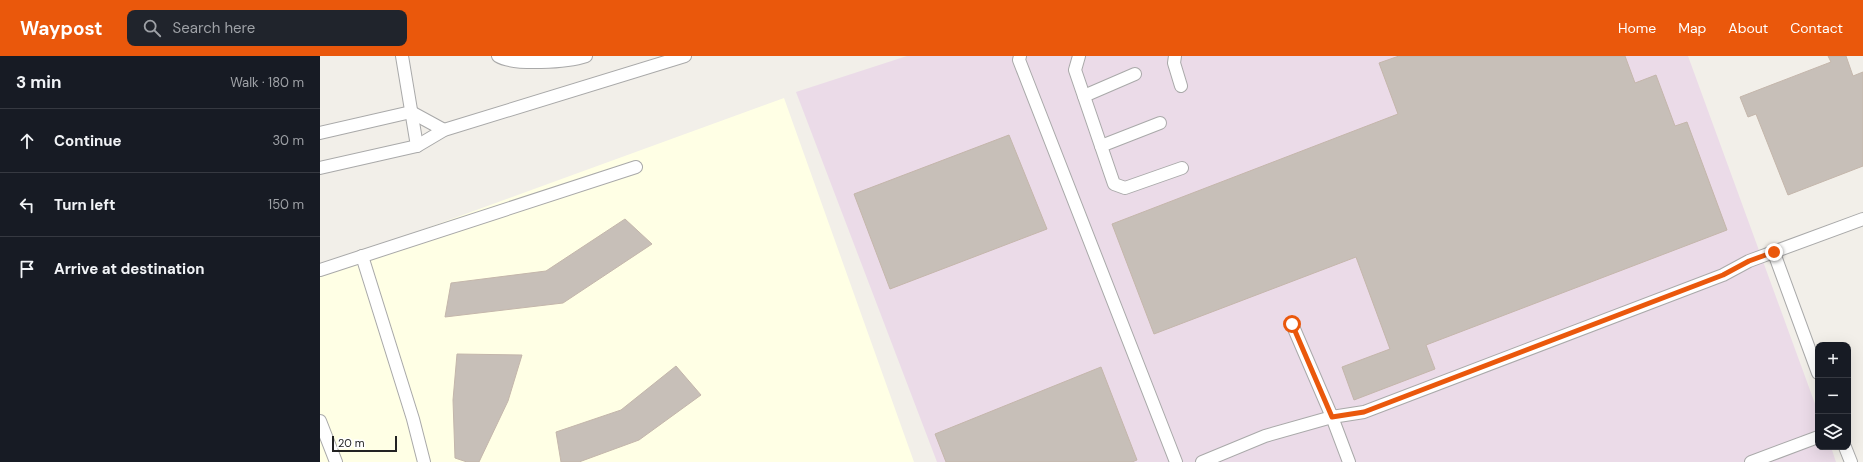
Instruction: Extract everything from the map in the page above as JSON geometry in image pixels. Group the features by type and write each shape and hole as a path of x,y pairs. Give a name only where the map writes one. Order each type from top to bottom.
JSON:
{"lane":[{"path":"402,56 417,146"},
{"path":"498,56 526,62 574,60 586,56"},
{"path":"320,168 417,146 444,130 685,56"},
{"path":"1020,56 1018,60 1176,462"},
{"path":"1079,56 1075,70 1114,184 1125,188 1182,168"},
{"path":"1175,56 1174,63 1181,86"},
{"path":"1084,96 1135,74"},
{"path":"320,133 411,112 444,130"},
{"path":"1101,146 1160,123"},
{"path":"320,270 636,167"},
{"path":"1202,462 1266,436 1332,417 1364,412 1723,275 1749,261 1863,219"},
{"path":"1774,252 1815,365"},
{"path":"362,256 413,419 424,462"},
{"path":"1292,324 1332,417 1349,462"},
{"path":"320,421 336,462"},
{"path":"1751,462 1815,438"},
{"path":"1846,450 1851,462"}],"shaded area":[{"path":"907,56 1688,56 1815,404 1815,450 1832,450 1836,462 937,462 796,92"},
{"path":"784,98 914,462 320,462 320,267"}],"building":[{"path":"1399,56 1625,56 1635,83 1656,75 1675,126 1687,122 1727,230 1426,345 1435,369 1354,400 1342,367 1390,349 1356,257 1154,334 1112,224 1398,114 1379,63"},
{"path":"1828,56 1846,56 1853,76 1863,72 1863,166 1788,195 1756,114 1748,117 1740,97 1831,62"},
{"path":"1009,135 1047,229 890,289 854,194"},
{"path":"625,219 652,244 563,303 445,317 451,283 546,271"},
{"path":"457,354 522,355 508,401 479,462 467,462 455,458 453,400"},
{"path":"676,366 701,395 639,440 579,462 561,462 556,432 621,410"},
{"path":"1101,367 1137,460 1132,462 946,462 935,434"}],"route":[{"path":"1292,324 1332,417 1364,412 1723,275 1749,261 1774,252"}]}
